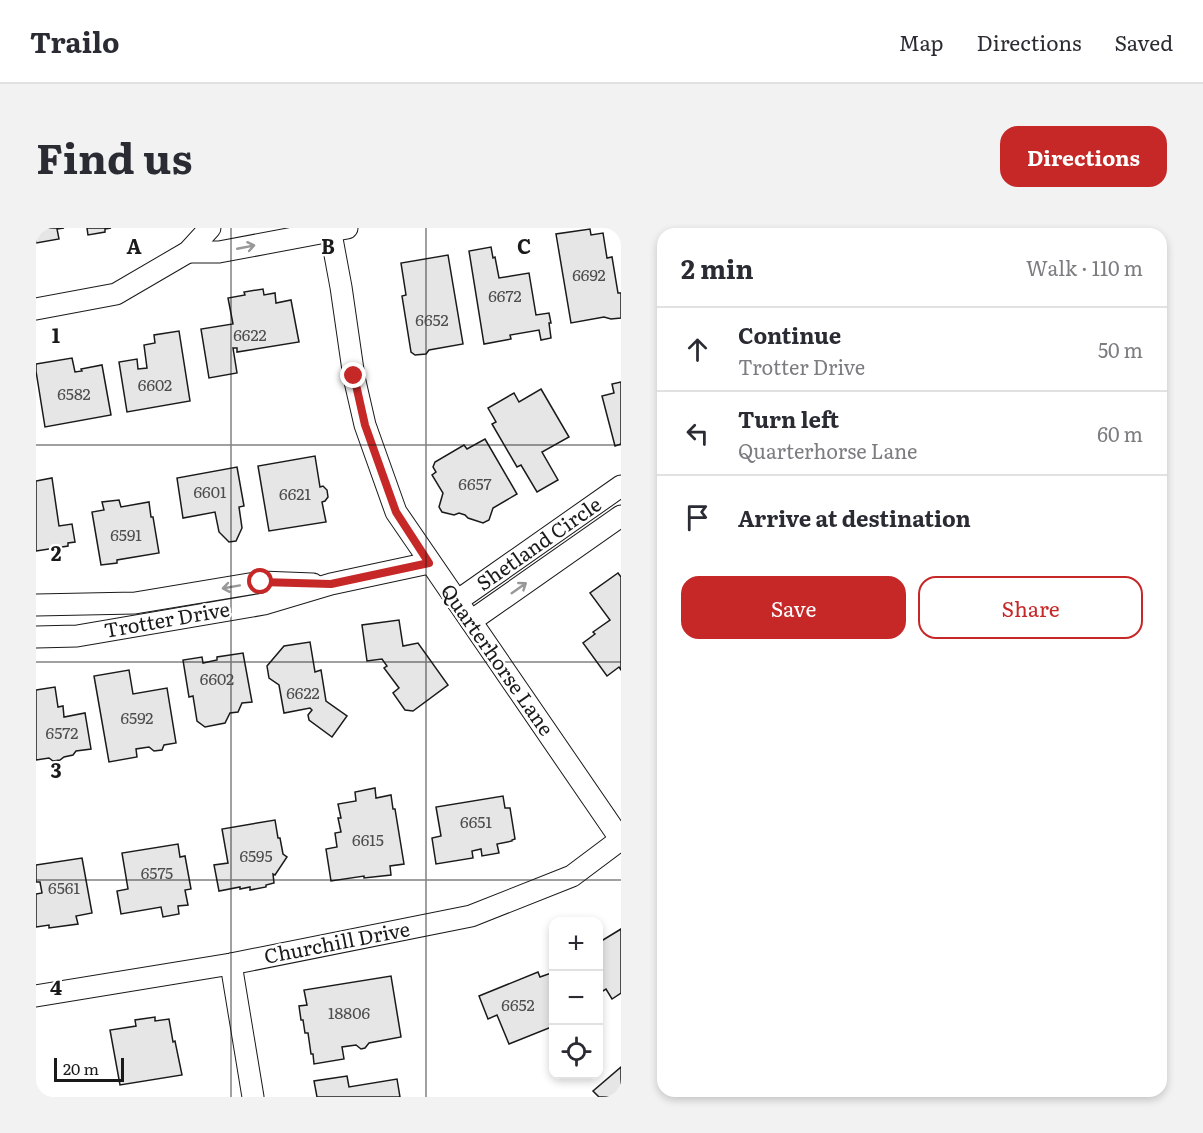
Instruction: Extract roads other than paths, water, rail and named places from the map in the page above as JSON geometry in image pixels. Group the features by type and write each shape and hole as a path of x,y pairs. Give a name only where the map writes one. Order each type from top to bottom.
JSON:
{"street":[{"path":"36,309 116,294 188,252 210,228"},
{"path":"188,252 219,252 336,229"},
{"name":"Quarterhorse Lane","path":"336,229 341,287 354,376 365,425 396,512 621,840"},
{"name":"Shetland Circle","path":"457,602 621,486"},
{"name":"Shetland Circle","path":"471,621 621,516"},
{"name":"Trotter Drive","path":"36,637 77,636 264,604 331,584 429,563"},
{"name":"Trotter Drive","path":"36,604 135,603 261,582 331,584"},
{"name":"Churchill Drive","path":"36,996 231,964 471,916 572,876 621,840"},
{"path":"231,964 253,1097"}]}
